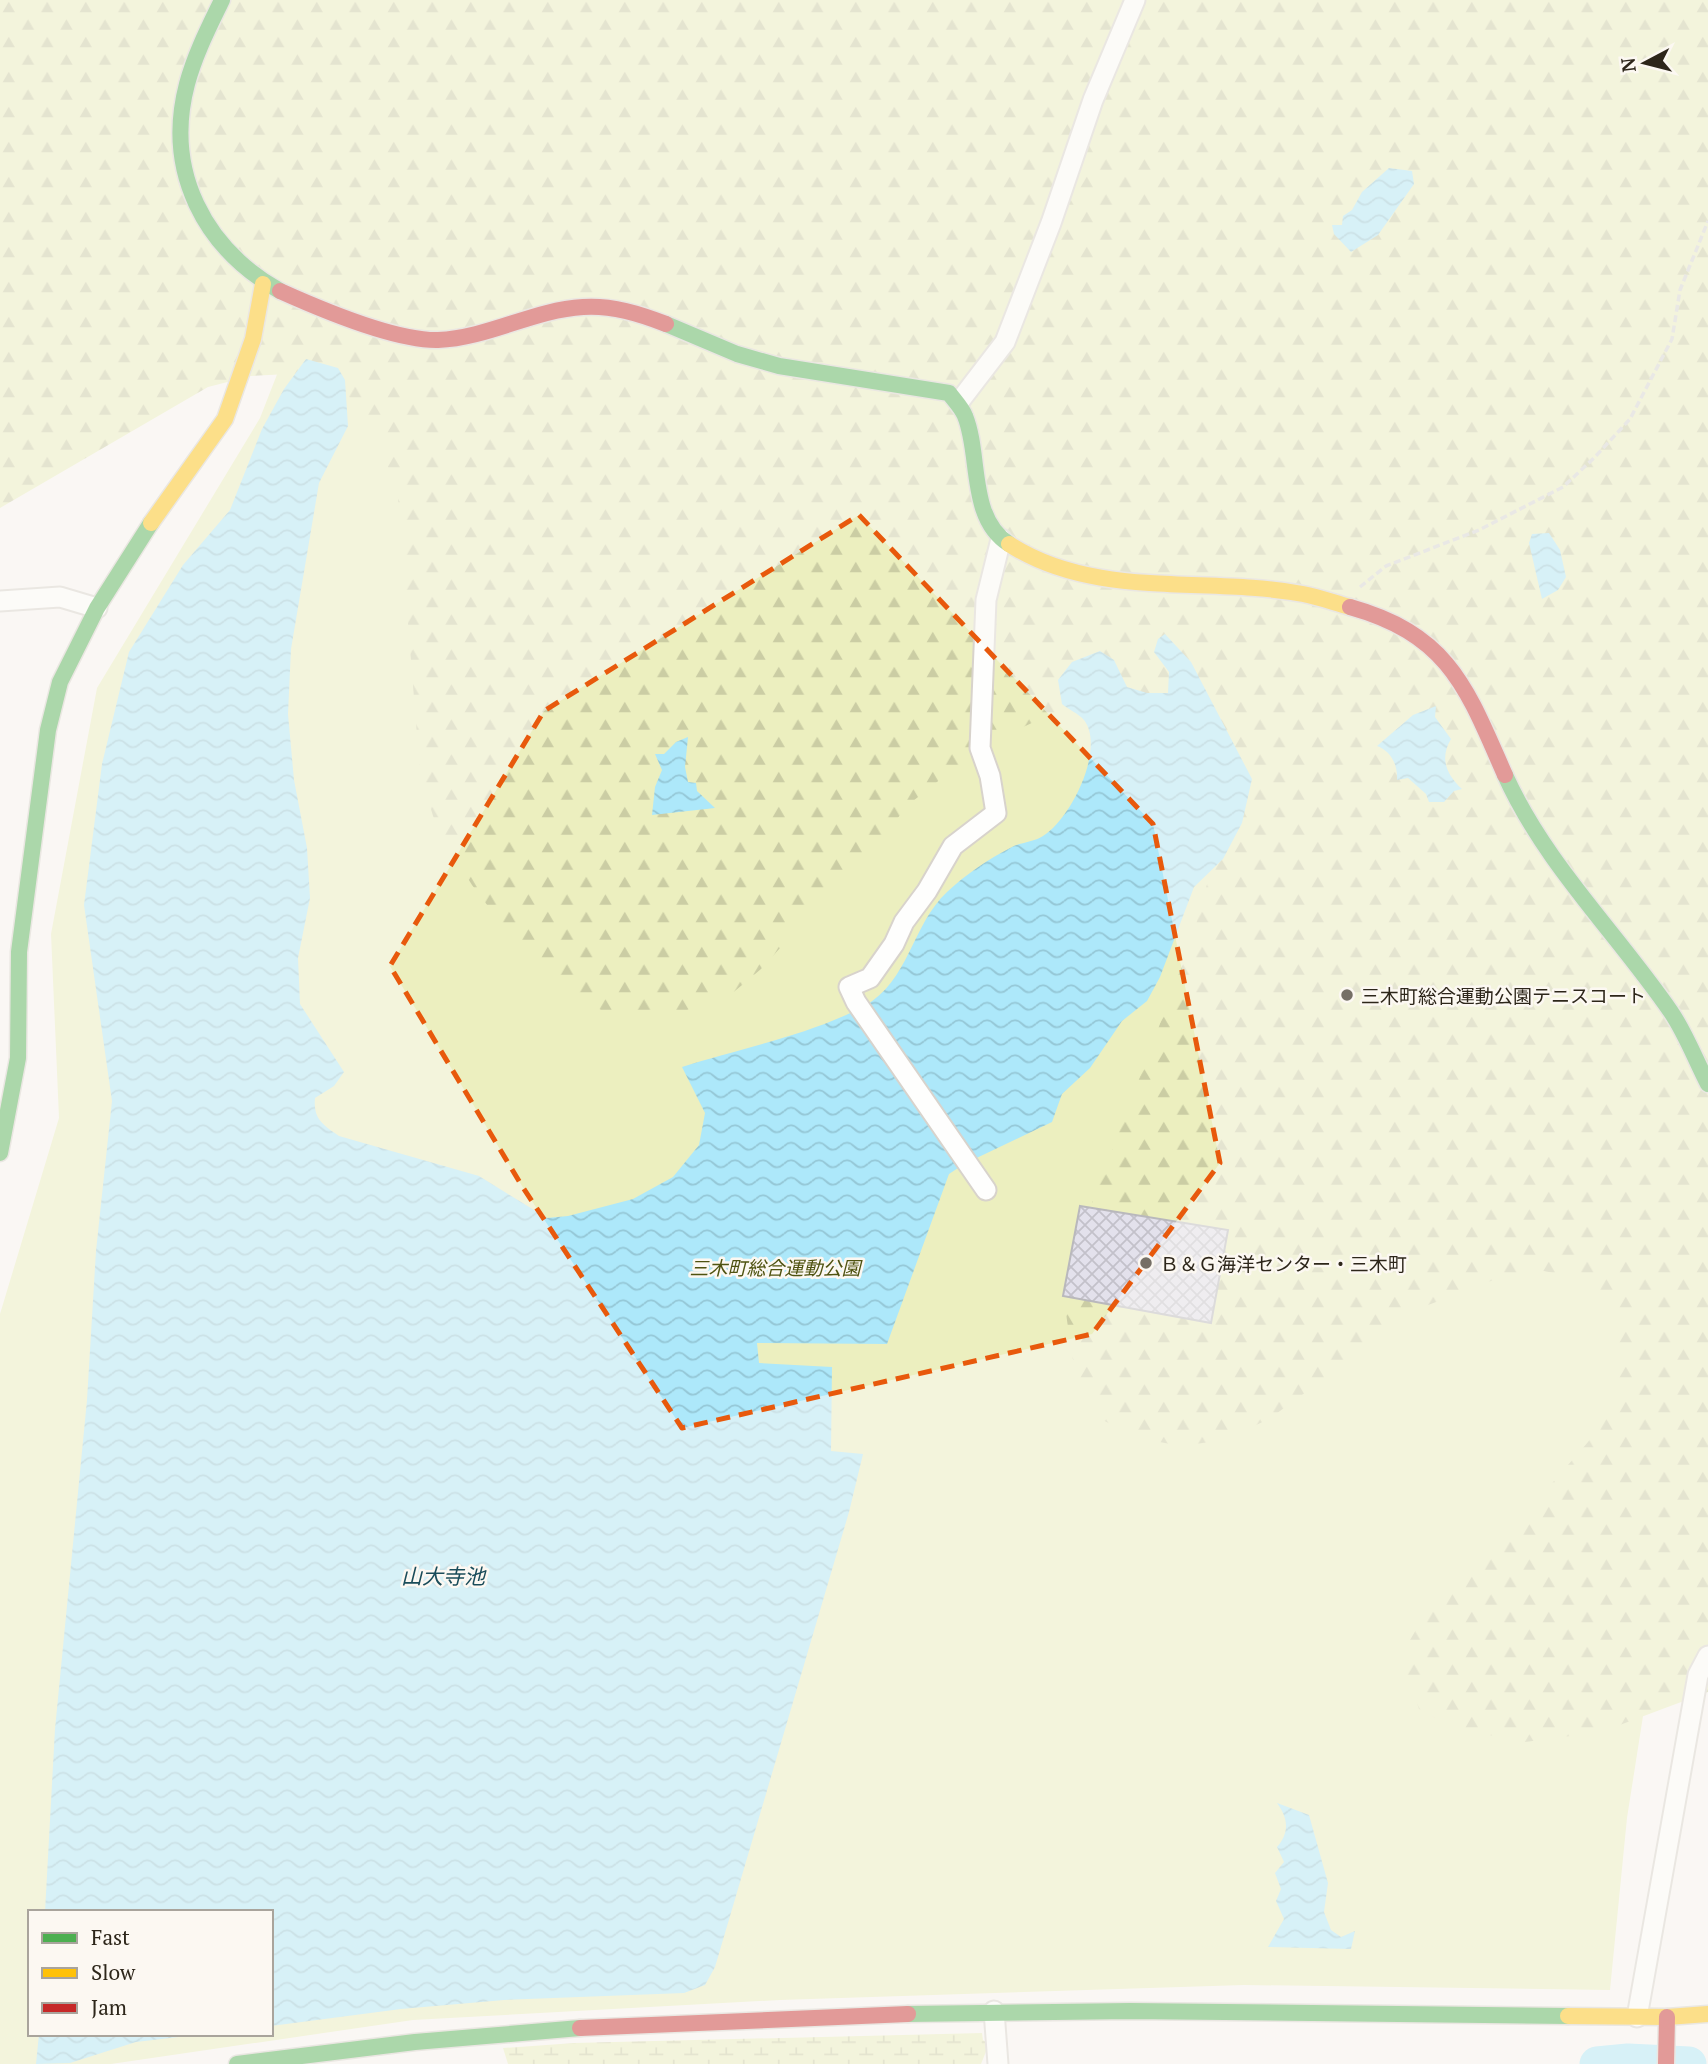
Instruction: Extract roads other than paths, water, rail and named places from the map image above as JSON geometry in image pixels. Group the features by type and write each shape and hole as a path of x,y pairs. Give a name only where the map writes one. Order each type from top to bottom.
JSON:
{"street":[{"path":"222,0 190,77 181,113 182,155 190,197 209,233 237,264 263,284 316,309 433,340 468,338 557,309 581,305 608,307 756,360 949,393 959,402 965,415 982,505 1001,539 1027,556 1078,575 1303,594 1341,603 1403,627 1433,648 1458,675 1523,815 1547,851 1674,1014 1708,1084"},
{"path":"959,402 1005,342 1051,223 1093,100 1135,0"},
{"path":"0,1153 18,1058 19,952 33,863 48,730 60,682 97,608 149,526 225,419 253,339 263,284"},
{"path":"986,1190 856,1003 849,987 870,978 894,944 904,922 927,891 953,846 996,813 990,776 980,748 986,600 1001,539"},
{"path":"0,601 60,597 97,608"},
{"path":"1637,2017 1698,1675 1708,1656"},
{"path":"994,2011 999,2064"},
{"path":"237,2064 417,2042 693,2020 994,2011 1637,2017 1708,2014"},
{"path":"1666,2064 1667,2017"}],"water":[{"path":"1389,168 1412,171 1414,184 1378,235 1351,252 1334,234 1332,225 1342,225 1343,216 1352,210 1362,192"},
{"name":"山大寺池","path":"306,359 338,368 345,380 348,426 319,483 291,649 288,714 294,780 307,848 310,898 298,958 300,1004 344,1072 334,1086 315,1098 320,1121 339,1136 479,1176 547,1218 568,1216 633,1199 673,1177 699,1145 705,1113 682,1067 799,1033 864,1006 879,996 891,983 925,921 947,892 995,856 1043,836 1064,815 1082,783 1091,748 1090,733 1084,720 1062,704 1058,680 1072,662 1100,651 1114,660 1127,687 1147,693 1168,693 1169,672 1154,652 1158,639 1165,634 1191,662 1252,779 1242,823 1223,859 1194,887 1160,977 1147,1001 1122,1021 1090,1068 1062,1094 1052,1122 964,1164 949,1174 887,1344 757,1343 759,1363 832,1367 831,1451 863,1454 849,1512 715,1967 705,1985 684,1993 504,2000 401,2009 273,2026 273,1910 45,1910 55,1729 87,1400 96,1251 112,1101 84,905 102,764 129,652 183,565 230,510 262,429 284,389"},
{"path":"1549,533 1560,550 1566,577 1558,590 1542,599 1529,543 1532,534"},
{"path":"1436,706 1435,717 1451,739 1447,746 1446,766 1462,789 1454,791 1444,802 1429,802 1426,794 1408,778 1397,780 1393,759 1377,746 1413,715"},
{"path":"688,737 685,767 688,782 696,783 697,791 715,808 652,815 655,787 662,770 655,754 664,754 676,742"},
{"path":"1277,1803 1309,1815 1328,1883 1324,1912 1331,1930 1341,1937 1355,1931 1351,1949 1268,1947 1284,1919 1276,1901 1281,1889 1275,1873 1284,1862 1277,1847 1284,1836 1286,1825"},
{"path":"39,2036 187,2036 136,2042 70,2063 36,2064"}],"waterway":[{"path":"1597,2064 1628,2061 1689,2064"}],"place":[{"name":"三木町総合運動公園テニスコート","path":"1347,995"},
{"name":"Ｂ＆Ｇ海洋センター・三木町","path":"1146,1263"}],"park label":[{"name":"三木町総合運動公園","path":"775,1267"}]}
